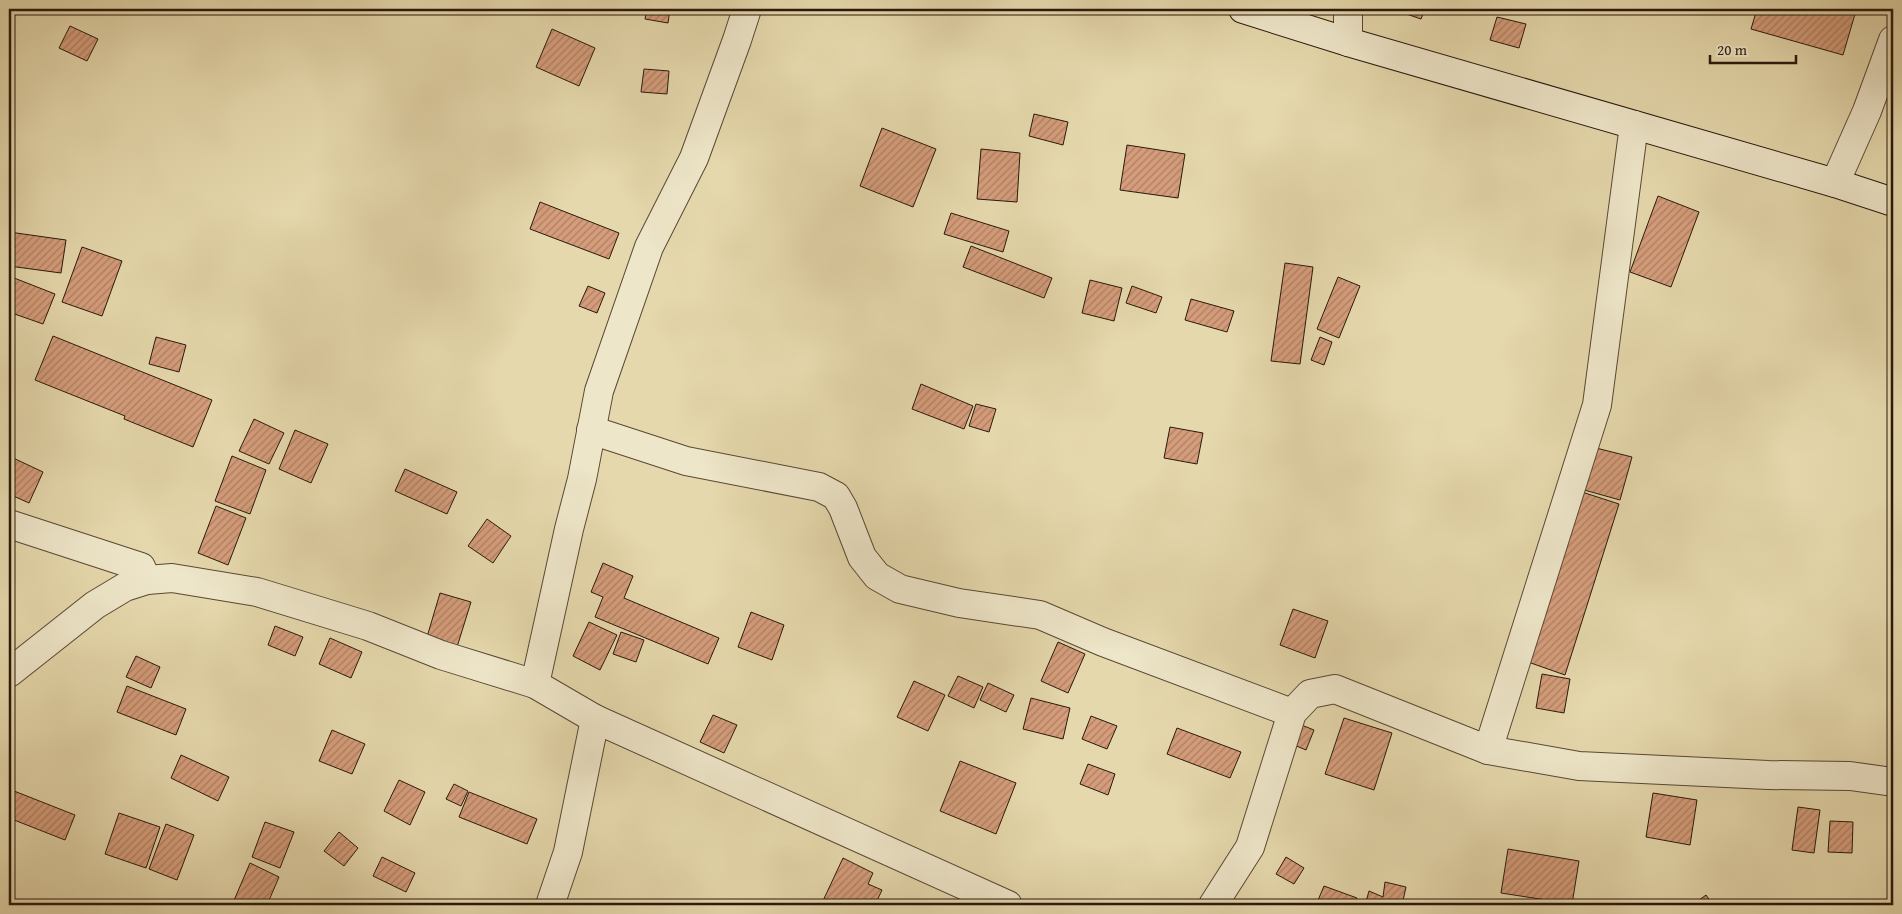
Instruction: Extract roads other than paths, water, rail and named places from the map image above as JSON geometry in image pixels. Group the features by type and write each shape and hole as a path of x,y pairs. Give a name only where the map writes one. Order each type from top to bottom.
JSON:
{"street":[{"path":"535,684 582,479 599,391 649,247 694,158 737,40 746,9"},
{"path":"1243,9 1348,42 1835,183 1893,202"},
{"path":"1348,9 1348,42"},
{"path":"1835,183 1867,111 1893,40"},
{"path":"1488,750 1597,405 1634,125"},
{"path":"591,430 686,461 819,488 836,496 843,508 862,557 877,576 900,589 959,603 1040,615 1103,642 1292,713"},
{"path":"9,524 141,567 147,580"},
{"path":"9,673 95,605 125,587 147,580 172,578 257,592 368,626 441,654 535,684 596,719 1008,905"},
{"path":"1213,905 1250,847 1292,713 1310,694 1335,690 1488,750 1579,766 1850,776 1893,782"},
{"path":"550,905 568,852 596,719"}]}
